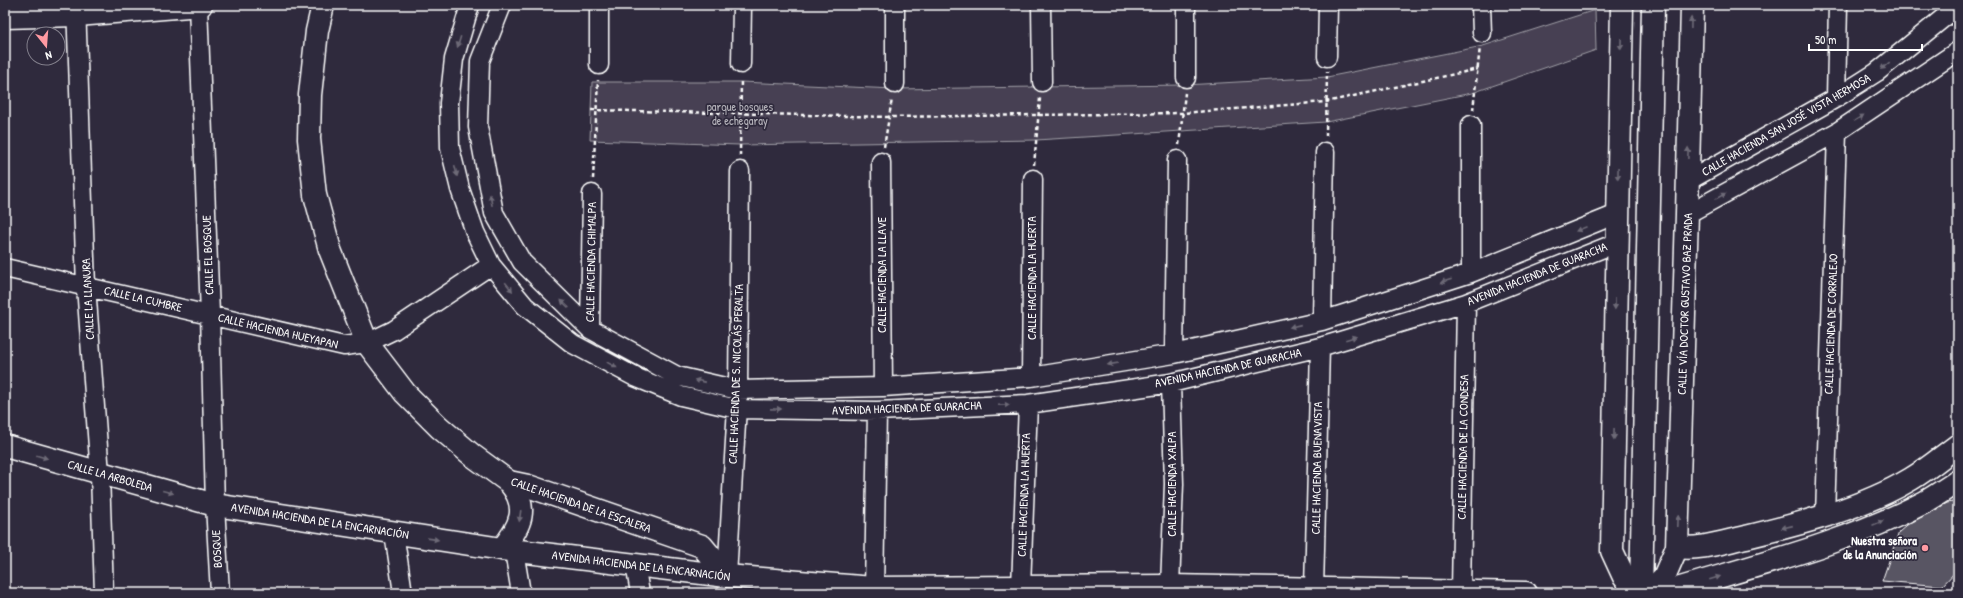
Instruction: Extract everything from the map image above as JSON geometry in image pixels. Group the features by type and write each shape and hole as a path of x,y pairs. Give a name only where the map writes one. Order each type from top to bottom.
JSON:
{"main road":[{"path":"5,17 76,10 199,5"},
{"name":"CALLE HACIENDA DE LA ESCALERA","path":"323,5 318,31 310,95 309,139 315,195 330,250 366,343 405,393 439,427 472,455 519,484 702,546 728,576"},
{"path":"1622,5 1616,242 1612,551 1624,577 1636,593"},
{"path":"1641,593 1653,5"},
{"name":"CALLE VÍA DOCTOR GUSTAVO BAZ PRADA","path":"1648,593 1664,577 1677,547 1692,5"},
{"path":"1677,547 1700,547 1799,525 1825,516 1890,490 1912,478 1958,445"},
{"name":"CALLE LA ARBOLEDA","path":"5,446 214,505"},
{"path":"1912,478 1927,501"},
{"path":"1664,593 1831,542 1900,514 1927,501 1958,481"},
{"path":"508,550 522,513 520,501 516,491 519,484"},
{"name":"AVENIDA HACIENDA DE LA ENCARNACIÓN","path":"214,505 508,550 728,576 760,586 873,590 1170,586 1526,593"}],"street":[{"name":"CALLE EL BOSQUE","path":"199,5 210,314 214,505"},
{"name":"AVENIDA HACIENDA DE GUARACHA","path":"470,5 454,59 449,103 450,148 460,189 474,232 491,265 524,306 573,344 635,377 680,396 737,409 877,411 1028,404 1171,382 1320,347 1466,303 1616,242"},
{"name":"AVENIDA HACIENDA DE GUARACHA","path":"502,5 480,61 478,127 494,213 522,262 590,329 677,376 738,390 883,387 1031,377 1174,354 1322,320 1471,273 1617,214"},
{"path":"599,5 599,65"},
{"path":"741,64 742,5"},
{"path":"895,5 895,84"},
{"path":"1041,5 1042,82"},
{"path":"1186,5 1186,78"},
{"path":"1327,57 1328,5"},
{"path":"1481,5 1482,33"},
{"path":"1836,98 1838,5"},
{"name":"CALLE LA LLANURA","path":"76,10 86,286 100,474 104,593"},
{"name":"CALLE HACIENDA SAN JOSÉ VISTA HERMOSA","path":"1688,181 1836,98 1877,72 1955,15"},
{"path":"1687,214 1836,132 1958,51"},
{"path":"1471,125 1471,273"},
{"name":"CALLE HACIENDA DE CORRALEJO","path":"1825,516 1836,132"},
{"path":"1322,320 1326,152"},
{"path":"1174,354 1177,160"},
{"name":"CALLE HACIENDA LA LLAVE","path":"881,162 883,387"},
{"name":"CALLE HACIENDA DE S. NICOLÁS PERALTA","path":"728,576 738,390 740,172"},
{"name":"CALLE HACIENDA LA HUERTA","path":"1031,377 1033,179"},
{"name":"CALLE HACIENDA CHIMALPA","path":"590,329 592,194"},
{"name":"CALLE HACIENDA HUEYAPAN","path":"210,314 344,346 366,343 394,330 491,265"},
{"name":"CALLE LA CUMBRE","path":"5,268 210,314"},
{"path":"1416,290 1424,316"},
{"name":"CALLE HACIENDA DE LA CONDESA","path":"1461,592 1466,303"},
{"name":"CALLE HACIENDA BUENAVISTA","path":"1314,589 1320,347"},
{"path":"1142,386 1135,380 1135,374 1136,369 1143,359"},
{"path":"1063,399 1072,390 1072,380 1064,372"},
{"name":"CALLE HACIENDA XALPA","path":"1170,586 1174,484 1171,382"},
{"name":"CALLE HACIENDA LA HUERTA","path":"1021,587 1028,404"},
{"path":"873,590 877,411"},
{"name":"BOSQUE","path":"214,505 220,593"},
{"path":"394,533 403,593"},
{"path":"508,550 520,593"},
{"path":"634,564 640,593"}],"path":[{"path":"1471,125 1482,33"},
{"path":"1326,152 1327,57"},
{"path":"740,172 741,64"},
{"path":"592,194 599,65"},
{"path":"591,110 889,117 1182,113 1326,102 1478,69"},
{"path":"1177,160 1186,78"},
{"path":"1033,179 1042,82"},
{"path":"881,162 895,84"}],"green space":[{"name":"parque bosques de echegaray","path":"1595,10 1596,50 1472,93 1326,122 1036,140 740,145 590,140 592,82 741,82 894,89 1185,85 1327,77 1483,46"}],"building":[{"name":"Nuestra señora de la Anunciación","path":"1958,501 1958,569 1942,586 1882,581 1899,532 1907,525 1947,503"}],"place":[{"name":"Nuestra señora de la Anunciación","path":"1925,548"}]}
